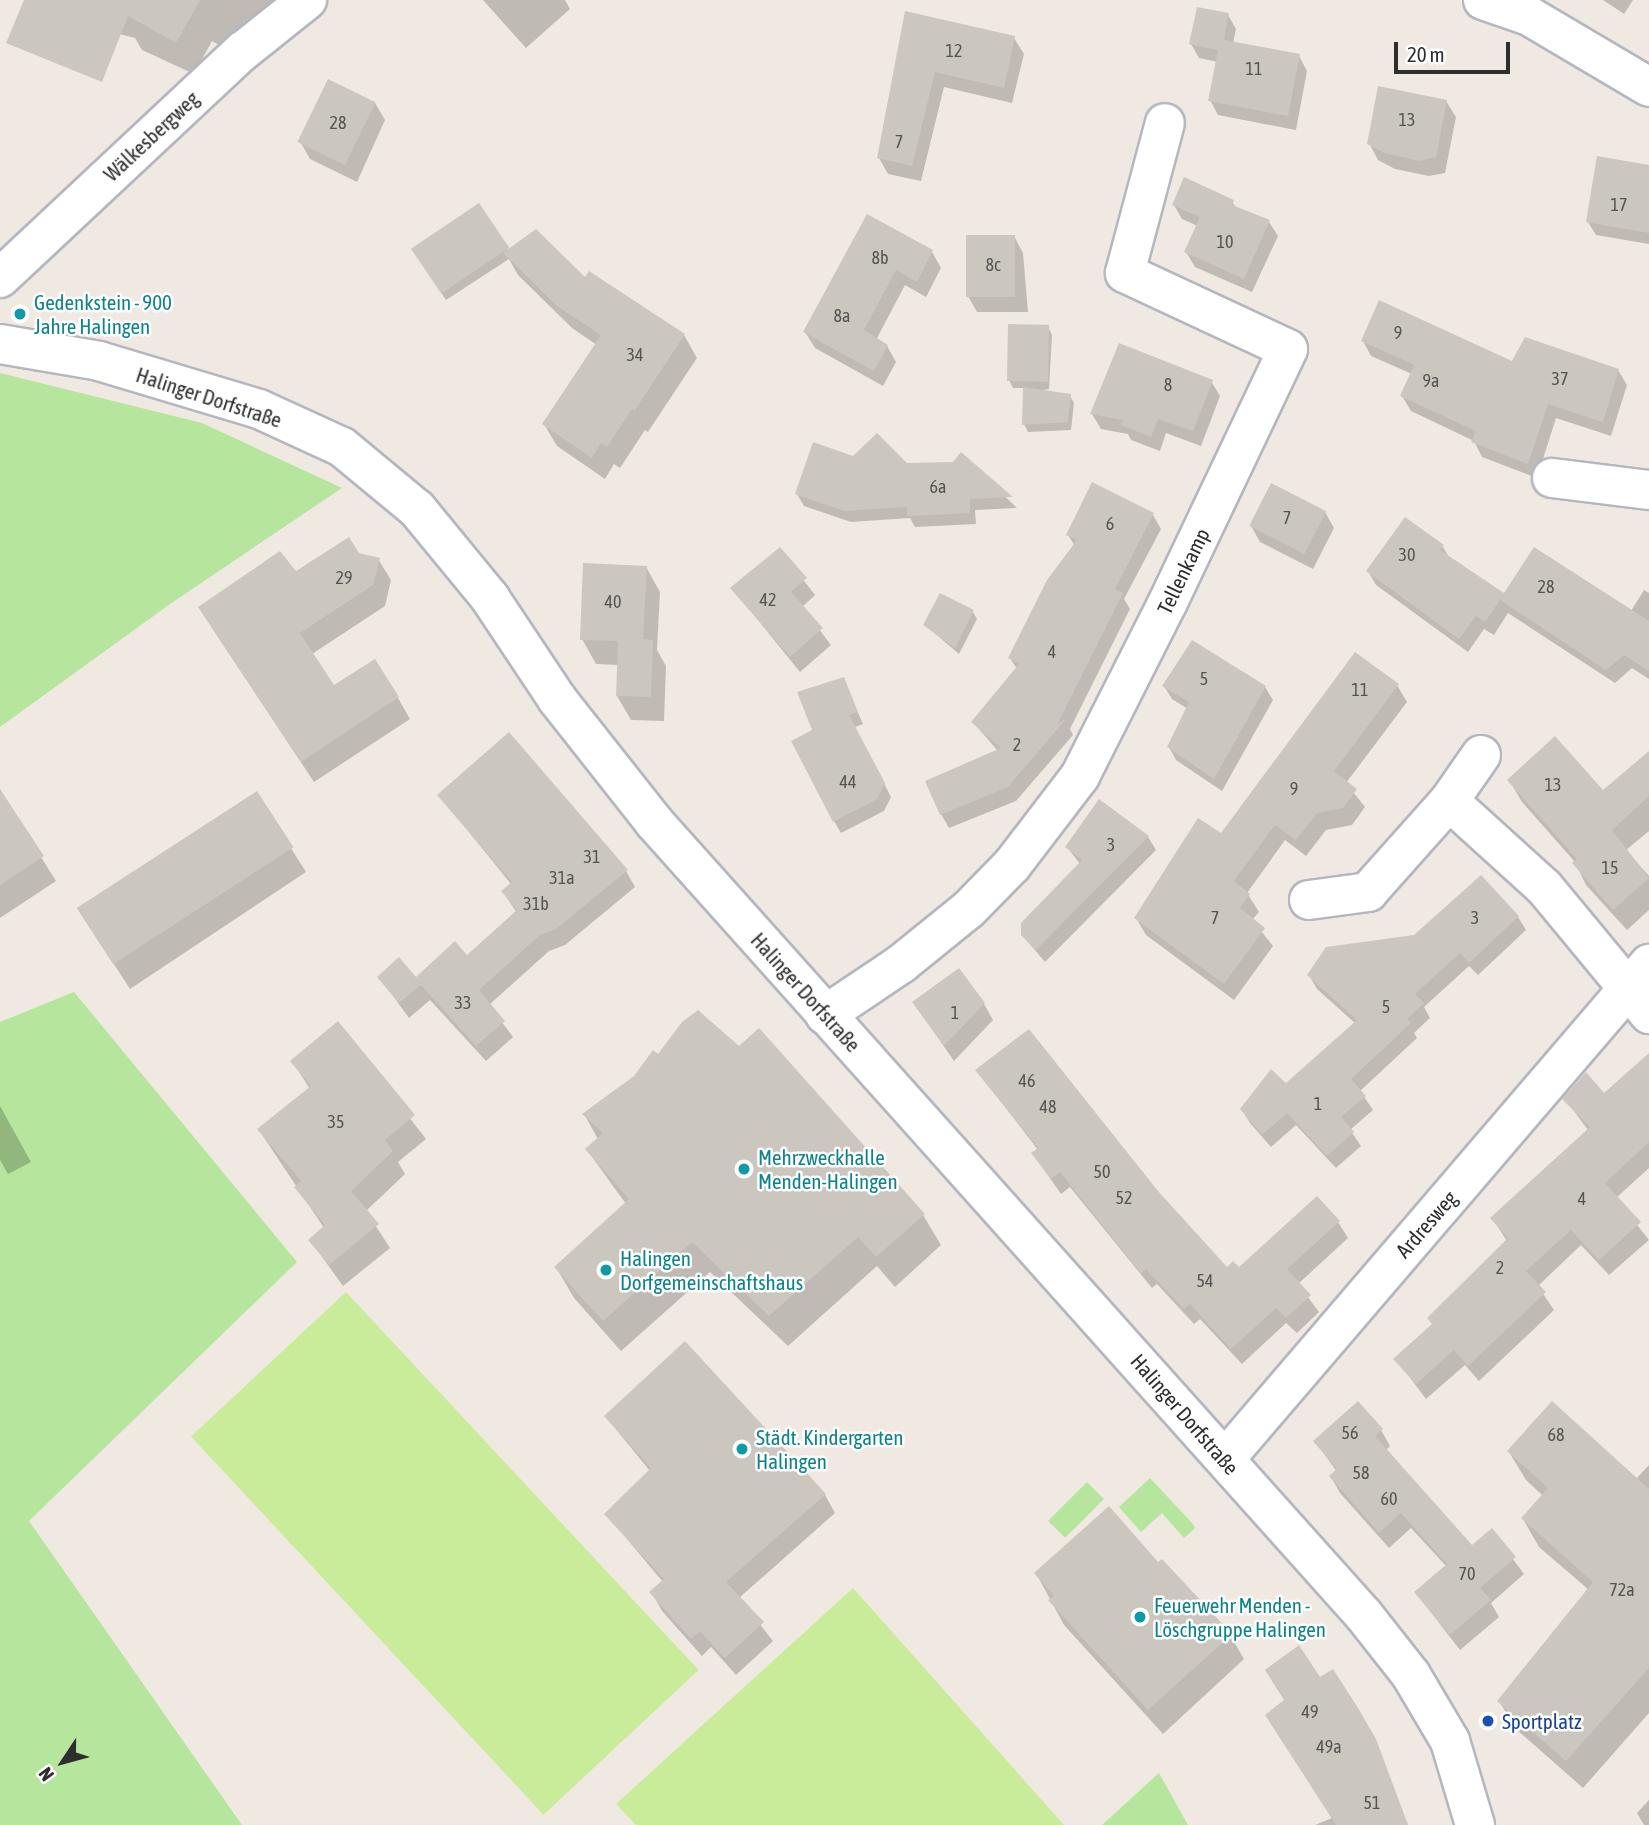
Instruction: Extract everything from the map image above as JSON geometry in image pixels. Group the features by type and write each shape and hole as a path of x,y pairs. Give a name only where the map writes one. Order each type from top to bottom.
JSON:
{"street":[{"name":"Wälkesbergweg","path":"0,278 243,51 307,0"},
{"path":"1483,0 1529,16 1649,87"},
{"name":"Tellenkamp","path":"825,1015 901,964 969,909 1012,865 1080,776 1167,604 1288,349 1125,273 1166,123"},
{"name":"Halinger Dorfstraße","path":"0,344 99,361 259,409 342,447 417,509 489,598 557,699 654,822 1225,1459 1411,1675 1450,1741 1475,1825"},
{"path":"1552,478 1649,489"},
{"path":"1309,900 1368,892 1449,801 1481,755"},
{"name":"Ardresweg","path":"1225,1459 1642,989 1544,887 1449,801"}],"green space":[{"path":"0,373 202,423 342,488 170,604 0,727"},
{"path":"74,992 297,1262 29,1521 242,1825 0,1825 0,1022"},
{"path":"346,1292 699,1670 544,1815 191,1437"},
{"path":"1150,1478 1193,1524 1195,1528 1184,1538 1162,1513 1141,1532 1119,1507"},
{"path":"1087,1482 1104,1499 1065,1538 1048,1521"},
{"path":"853,1588 1064,1825 636,1825 616,1804"},
{"path":"1159,1773 1188,1825 1102,1825"}],"building":[{"path":"24,0 200,0 176,43 128,16 102,82 6,43"},
{"path":"1197,7 1229,13 1224,40 1300,54 1288,116 1208,101 1218,50 1189,44"},
{"path":"905,11 1015,36 1004,88 935,72 912,166 877,158"},
{"path":"328,79 376,102 345,165 297,142"},
{"path":"1378,86 1447,100 1436,157 1419,161 1385,153 1367,144"},
{"path":"1597,156 1649,165 1649,233 1586,222"},
{"path":"1184,177 1234,200 1232,205 1270,220 1244,279 1184,252 1200,217 1172,205"},
{"path":"479,203 509,248 441,294 411,249"},
{"path":"867,214 933,250 917,282 896,270 864,330 888,345 874,371 803,332"},
{"path":"536,229 585,277 589,271 685,334 635,410 632,409 607,447 601,443 592,458 542,424 601,335 557,306 503,253"},
{"path":"966,235 1015,235 1015,297 966,297"},
{"path":"1379,300 1512,361 1525,337 1619,369 1603,422 1548,404 1528,464 1471,442 1476,431 1400,396 1414,365 1361,341"},
{"path":"1008,324 1049,325 1048,382 1007,381"},
{"path":"1119,343 1213,380 1193,431 1158,419 1151,437 1121,425 1123,420 1090,414"},
{"path":"1023,387 1071,394 1068,422 1022,425"},
{"path":"877,433 907,463 953,462 961,452 1013,497 970,499 970,513 907,516 907,507 844,511 795,494 813,442 853,456"},
{"path":"1092,482 1154,513 1115,589 1123,593 1058,723 1066,719 1008,787 940,815 925,781 1001,748 971,722 1019,664 1008,658 1047,580 1077,540 1066,535"},
{"path":"1271,483 1326,511 1304,554 1249,526"},
{"path":"1405,517 1444,545 1440,550 1504,593 1534,547 1649,621 1649,671 1624,655 1606,670 1500,600 1485,622 1476,616 1459,639 1366,571"},
{"path":"349,537 359,553 380,558 373,585 300,633 334,685 375,659 399,697 301,762 198,607 280,551 296,571"},
{"path":"780,547 807,578 791,592 823,628 790,657 730,588"},
{"path":"583,563 647,566 643,639 653,640 651,697 616,696 618,641 580,640"},
{"path":"940,593 974,610 955,648 923,625"},
{"path":"1192,640 1266,686 1214,779 1167,747 1189,702 1162,686"},
{"path":"1355,652 1399,684 1334,771 1357,789 1343,808 1317,813 1296,840 1275,825 1234,881 1250,894 1240,908 1265,928 1224,984 1134,918 1198,818 1221,833"},
{"path":"844,677 858,712 849,715 885,783 877,799 833,822 791,741 812,730 797,692"},
{"path":"509,732 628,870 556,929 540,935 479,990 505,1021 476,1046 421,985 399,1003 377,977 399,957 416,977 455,941 467,955 517,910 501,891 512,882 437,795"},
{"path":"1555,736 1603,790 1649,751 1649,796 1612,830 1649,878 1613,910 1572,863 1577,859 1507,780"},
{"path":"0,789 44,856 0,885"},
{"path":"257,791 293,847 113,964 77,908"},
{"path":"1099,799 1149,836 1036,950 1021,935 1021,923 1082,860 1065,847"},
{"path":"1481,875 1519,916 1469,963 1460,953 1415,994 1424,1003 1407,1019 1411,1023 1351,1079 1366,1096 1341,1117 1354,1132 1327,1156 1287,1113 1262,1135 1240,1109 1271,1069 1286,1083 1357,1020 1307,975 1326,947 1414,935"},
{"path":"959,968 985,1003 944,1046 912,1002"},
{"name":"Mehrzweckhalle Menden-Halingen","path":"698,1010 739,1046 759,1028 925,1214 876,1257 858,1237 769,1316 692,1242 603,1321 554,1267 629,1199 585,1149 603,1133 582,1114 634,1076 653,1050 658,1054 682,1022"},
{"path":"338,1021 415,1115 385,1140 393,1151 351,1191 379,1224 329,1265 308,1240 325,1225 294,1187 301,1181 257,1129 311,1086 290,1061"},
{"path":"1029,1029 1158,1191 1227,1267 1233,1261 1239,1267 1317,1196 1340,1221 1287,1269 1311,1295 1286,1318 1276,1308 1231,1349 1190,1304 1184,1309 1146,1269 1141,1273 1060,1172 1051,1179 1031,1153 1038,1148 975,1070"},
{"path":"1649,1053 1649,1142 1605,1183 1641,1222 1599,1260 1571,1230 1526,1271 1546,1292 1468,1366 1454,1350 1416,1384 1393,1359 1432,1324 1427,1318 1508,1238 1490,1218 1590,1127 1562,1099 1586,1072 1604,1093"},
{"path":"685,1341 826,1494 726,1582 764,1622 725,1658 700,1631 691,1639 649,1592 664,1579 604,1514 651,1468 604,1416"},
{"path":"1358,1401 1383,1429 1375,1436 1472,1545 1492,1528 1516,1557 1480,1588 1491,1600 1450,1635 1414,1592 1447,1564 1401,1513 1379,1533 1329,1476 1337,1469 1313,1441"},
{"path":"1552,1401 1649,1489 1649,1668 1566,1761 1497,1701 1593,1582 1521,1518 1548,1488 1507,1451"},
{"name":"Feuerwehr Menden - Löschgruppe Halingen","path":"1109,1506 1158,1562 1162,1559 1232,1634 1148,1710 1048,1600 1054,1596 1034,1573"},
{"path":"1299,1645 1320,1677 1333,1669 1358,1708 1376,1739 1408,1825 1336,1825 1265,1715 1284,1700 1265,1670"}],"place":[{"name":"Gedenkstein - 900 Jahre Halingen","path":"20,314"},
{"name":"Mehrzweckhalle Menden-Halingen","path":"744,1169"},
{"name":"Halingen Dorfgemeinschaftshaus","path":"606,1270"},
{"name":"Städt. Kindergarten Halingen","path":"742,1449"},
{"name":"Feuerwehr Menden - Löschgruppe Halingen","path":"1140,1617"},
{"name":"Sportplatz","path":"1488,1721"}]}
